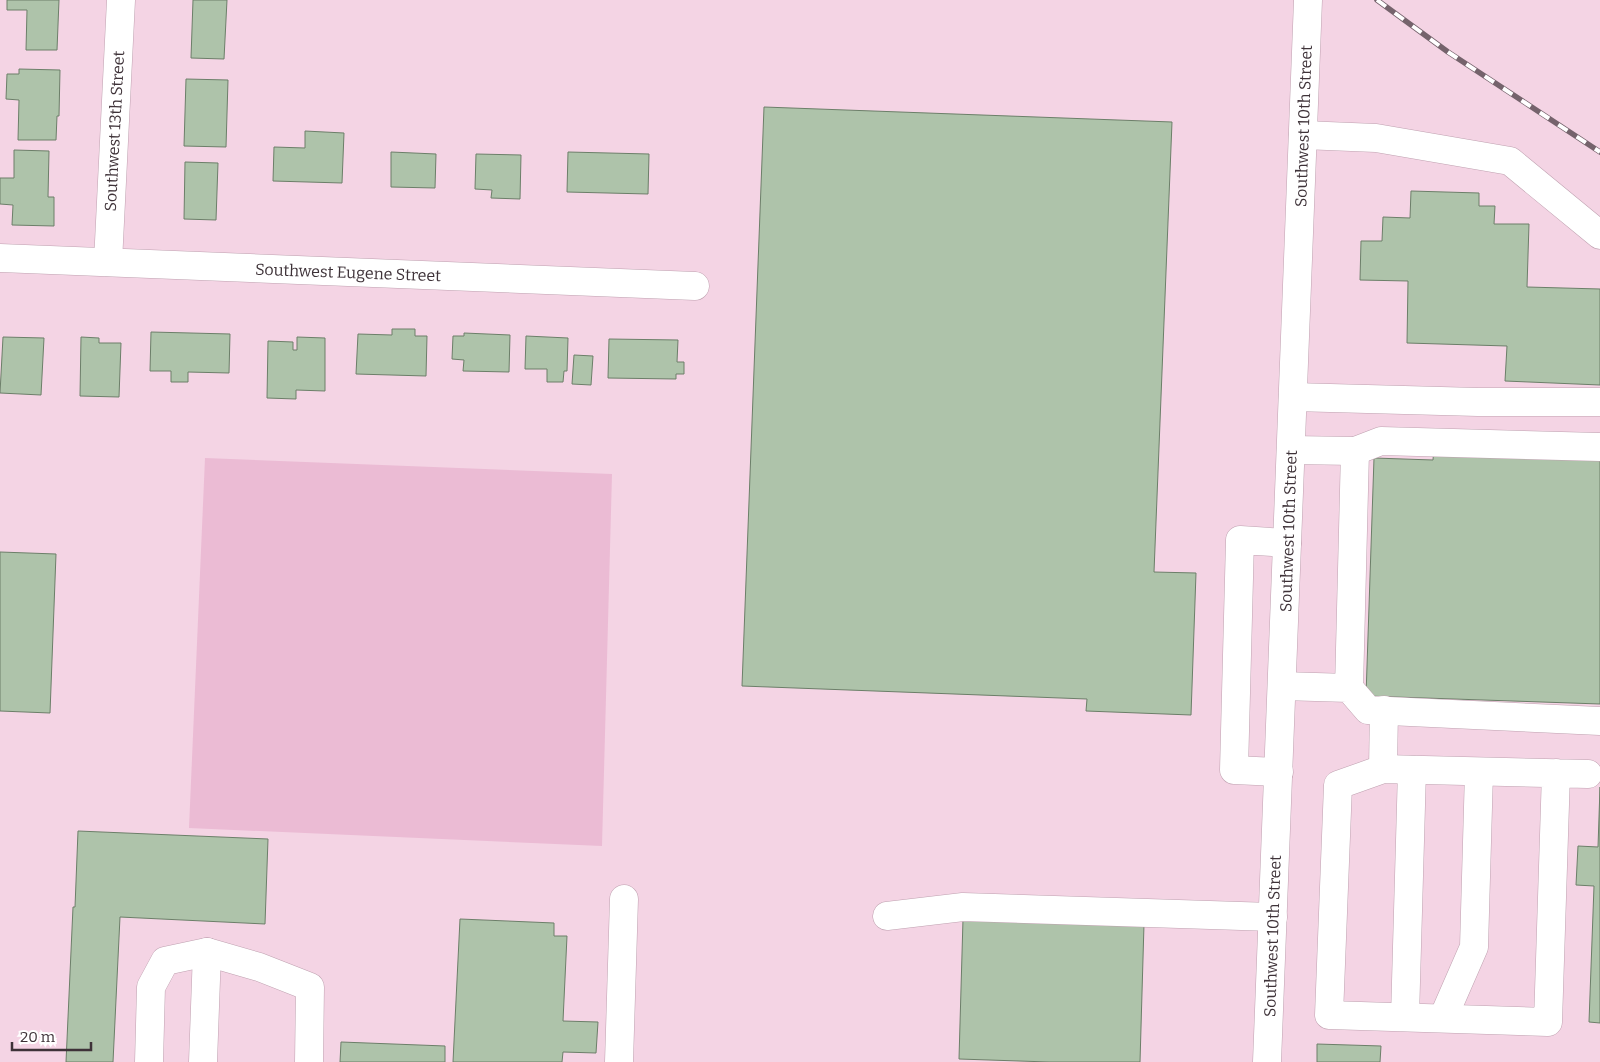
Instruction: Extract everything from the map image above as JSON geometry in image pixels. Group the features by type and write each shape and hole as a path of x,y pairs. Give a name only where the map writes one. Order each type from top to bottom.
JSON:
{"street":[{"name":"Southwest 13th Street","path":"108,262 121,0"},
{"name":"Southwest 10th Street","path":"1267,1062 1308,0"},
{"path":"1303,135 1376,138 1510,160 1600,235"},
{"name":"Southwest Eugene Street","path":"0,258 695,286"},
{"path":"1293,397 1478,402 1600,402"},
{"path":"1291,450 1354,451 1381,440 1600,447"},
{"path":"1354,451 1349,688 1368,710 1600,721"},
{"path":"1279,772 1234,770 1240,540 1287,543"},
{"path":"1282,686 1349,688"},
{"path":"1383,769 1384,710"},
{"path":"1556,774 1548,1022 1329,1014 1338,785 1383,769 1588,774"},
{"path":"1405,1017 1412,770"},
{"path":"1443,1018 1474,947 1480,772"},
{"path":"619,1062 624,899"},
{"path":"887,916 963,907 1273,916"},
{"path":"203,1062 207,952"},
{"path":"149,1062 151,987 165,961 207,952 259,967 310,986 309,1062"}],"shaded area":[{"path":"205,458 612,474 602,846 189,828"}],"building":[{"path":"7,0 59,0 57,50 26,50 27,10 7,10"},
{"path":"193,0 227,0 224,59 191,58"},
{"path":"19,69 60,70 59,116 57,116 56,140 18,140 19,100 6,99 7,74 19,74"},
{"path":"186,79 228,80 226,147 184,146"},
{"path":"764,107 1172,122 1154,572 1196,573 1191,715 1086,711 1087,699 742,686"},
{"path":"305,131 344,133 342,183 273,181 274,147 305,148"},
{"path":"14,150 49,151 48,197 54,197 54,226 12,225 13,205 0,204 0,178 14,178"},
{"path":"391,152 436,154 435,188 391,187"},
{"path":"568,152 649,154 648,194 567,192"},
{"path":"476,154 521,155 520,199 491,198 492,190 475,189"},
{"path":"185,162 218,163 216,220 184,219"},
{"path":"1411,191 1479,193 1479,206 1495,206 1494,224 1529,224 1527,287 1600,289 1600,385 1505,381 1507,346 1407,343 1408,281 1360,280 1361,241 1382,241 1383,217 1410,218"},
{"path":"392,329 415,329 415,336 427,336 426,376 356,374 358,334 392,335"},
{"path":"151,332 230,334 229,373 188,372 188,382 171,382 171,371 150,371"},
{"path":"464,333 510,335 509,372 463,371 464,360 452,359 453,336 464,336"},
{"path":"526,336 568,338 567,371 564,371 563,382 547,382 547,369 525,369"},
{"path":"3,337 44,338 41,395 0,393"},
{"path":"81,337 99,338 99,343 121,343 119,397 80,396"},
{"path":"297,337 325,338 325,391 296,390 296,399 267,398 268,341 293,342 293,350 297,350"},
{"path":"609,339 678,340 677,362 684,362 684,374 676,374 676,379 608,378"},
{"path":"574,355 593,356 591,385 572,384"},
{"path":"1434,447 1600,453 1600,704 1366,696 1374,458 1433,460"},
{"path":"0,552 56,554 50,713 0,711"},
{"path":"1600,787 1600,1023 1589,1022 1594,886 1576,885 1578,846 1598,847"},
{"path":"78,831 268,839 265,924 120,917 113,1062 66,1062"},
{"path":"460,919 554,923 554,936 567,936 563,1021 598,1022 596,1053 563,1052 562,1062 453,1062"},
{"path":"963,919 1144,924 1140,1062 1049,1062 959,1059"},
{"path":"341,1042 445,1046 445,1062 340,1062"},
{"path":"1317,1044 1381,1046 1380,1062 1317,1062"}],"railway":[{"path":"1377,0 1448,52 1600,152"}]}
